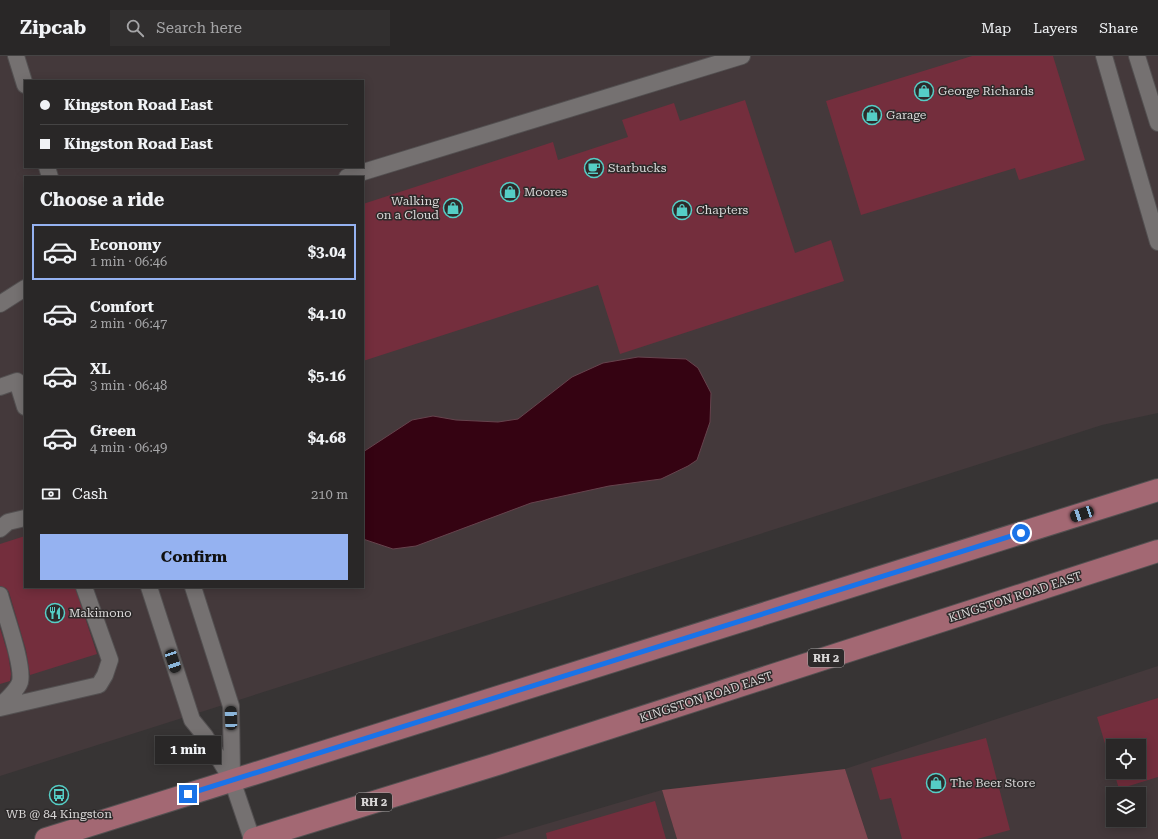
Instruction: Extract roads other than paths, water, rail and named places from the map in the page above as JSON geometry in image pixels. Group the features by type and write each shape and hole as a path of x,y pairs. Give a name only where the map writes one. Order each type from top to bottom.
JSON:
{"main road":[{"path":"46,839 1158,490"},
{"name":"KINGSTON ROAD EAST","path":"253,839 502,763 1158,551"}],"lane":[{"path":"16,56 24,82"},
{"path":"350,176 742,56"},
{"path":"1104,56 1158,242"},
{"path":"1137,56 1158,123"},
{"path":"0,304 24,289"},
{"path":"0,387 17,381 24,404"},
{"path":"0,529 8,522 24,518"},
{"path":"0,708 99,685 105,675 110,660 84,588"},
{"path":"149,588 192,720 205,736 232,780 253,839"},
{"path":"193,588 231,706 232,780"},
{"path":"0,595 20,663 20,682 5,702 0,704"}],"place":[{"name":"George Richards","path":"924,91"},
{"name":"Garage","path":"872,115"},
{"name":"Starbucks","path":"594,168"},
{"name":"Moores","path":"510,192"},
{"name":"Walking on a Cloud","path":"453,208"},
{"name":"Chapters","path":"682,210"},
{"name":"Makimono","path":"55,613"},
{"name":"The Beer Store","path":"936,783"},
{"name":"WB @ 84 Kingston","path":"59,795"}]}
